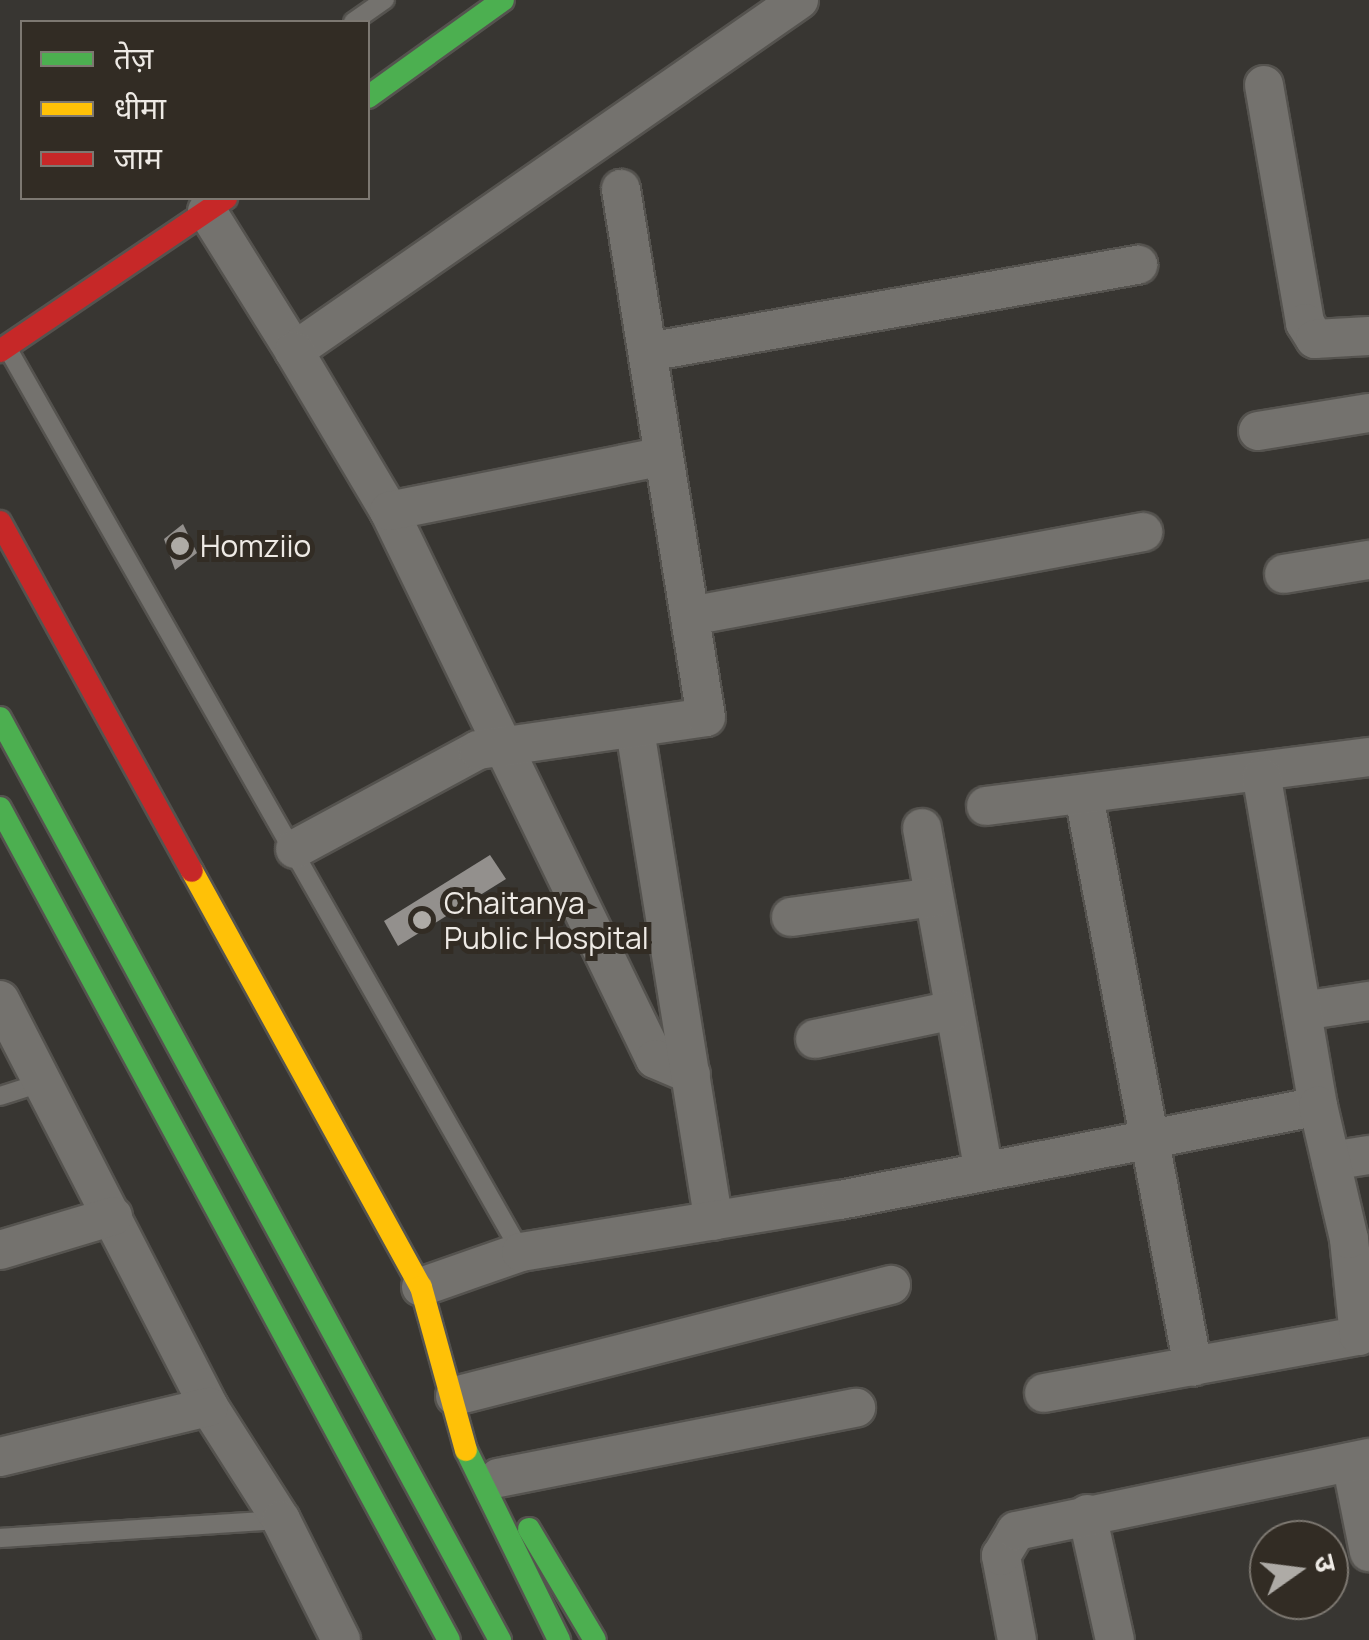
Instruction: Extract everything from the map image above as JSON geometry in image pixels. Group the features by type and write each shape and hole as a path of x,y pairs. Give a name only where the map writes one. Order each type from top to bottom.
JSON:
{"main road":[{"path":"370,95 493,3"},
{"path":"3,349 209,202"},
{"path":"0,522 421,1287 455,1396 466,1452 559,1640"},
{"path":"0,718 500,1640"},
{"path":"0,808 449,1640"},
{"path":"466,1452 498,1478 595,1640"}],"street":[{"path":"294,352 799,0"},
{"path":"1264,84 1305,323 1316,339 1369,336"},
{"path":"295,849 478,750 706,718 621,189"},
{"path":"209,202 389,510 655,1059 690,1074"},
{"path":"648,352 1138,265"},
{"path":"1258,431 1369,413"},
{"path":"389,510 664,456"},
{"path":"690,616 1143,532"},
{"path":"1284,574 1369,560"},
{"path":"635,730 714,1221"},
{"path":"986,806 1262,777 1369,757"},
{"path":"1044,1393 1359,1336 1262,777"},
{"path":"1084,796 1193,1367"},
{"path":"922,828 984,1172"},
{"path":"790,917 933,897"},
{"path":"0,1000 209,1407 282,1520 341,1640"},
{"path":"1302,1011 1369,1002"},
{"path":"814,1038 954,1010"},
{"path":"421,1287 521,1252 984,1172 1318,1106"},
{"path":"1331,1160 1369,1154"},
{"path":"0,1250 112,1216"},
{"path":"455,1396 891,1285"},
{"path":"0,1456 209,1407"},
{"path":"498,1478 856,1408"},
{"path":"1017,1640 1004,1539 1087,1514 1360,1460 1369,1552"},
{"path":"1087,1514 1115,1640"}],"lane":[{"path":"356,20 385,0"},
{"path":"3,349 295,849 521,1252"},
{"path":"0,1096 44,1082"},
{"path":"0,1538 282,1520"}],"building":[{"name":"Homziio","path":"183,524 197,553 175,570 164,539"},
{"path":"490,855 506,879 398,946 384,921"}],"traffic: fast":[{"path":"370,96 503,0"},
{"path":"0,718 500,1640"},
{"path":"0,808 449,1640"},
{"path":"466,1450 559,1640"},
{"path":"529,1529 595,1640"}],"traffic: slow":[{"path":"192,871 421,1287 466,1450"}],"traffic: jam":[{"path":"0,351 223,200"},
{"path":"0,522 192,871"}],"place":[{"name":"Homziio","path":"180,546"},
{"name":"Chaitanya Public Hospital","path":"422,920"}]}
